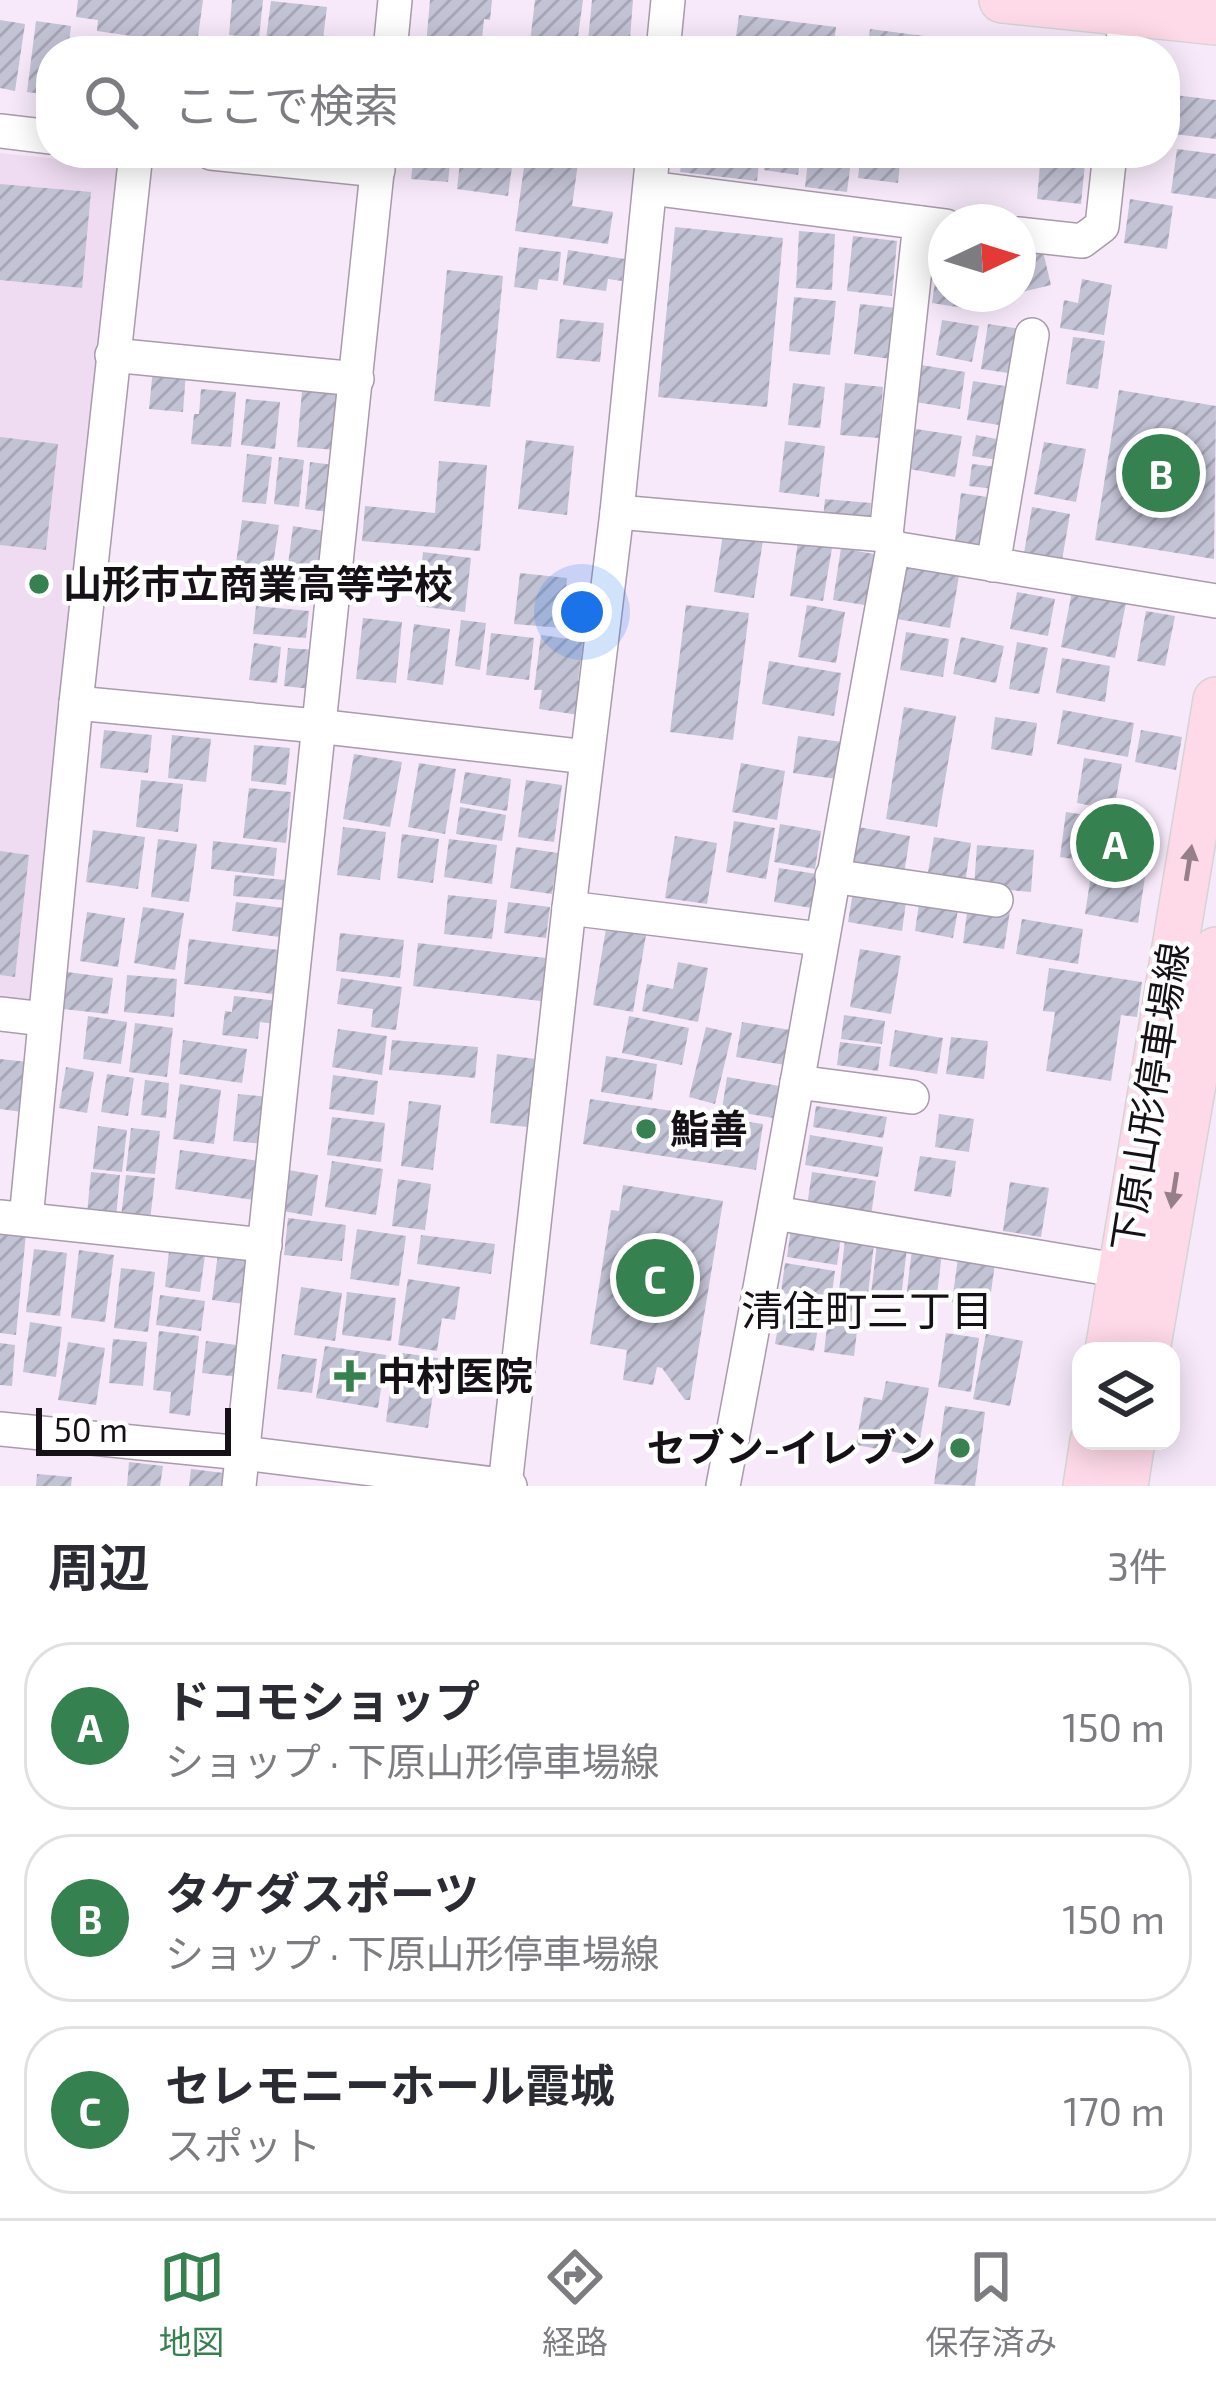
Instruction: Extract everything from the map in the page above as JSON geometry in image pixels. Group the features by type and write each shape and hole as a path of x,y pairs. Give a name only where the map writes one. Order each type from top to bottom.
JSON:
{"main road":[{"path":"1002,0 1124,32 1216,22"},
{"name":"下原山形停車場線","path":"1110,1342 1216,700"},
{"name":"下原山形停車場線","path":"1149,1342 1202,1111 1216,950"},
{"path":"1086,1486 1092,1450"},
{"path":"1125,1486 1131,1450"}],"street":[{"path":"391,36 395,0"},
{"path":"664,36 668,0"},
{"path":"0,131 36,135"},
{"path":"134,168 44,1019 13,1218 265,1245"},
{"path":"240,1470 377,168"},
{"path":"0,1430 240,1470 506,1486 652,168"},
{"path":"1036,236 1082,241 1102,226 1108,168"},
{"path":"650,188 928,224"},
{"path":"723,1486 775,1213 889,542 928,261"},
{"path":"993,565 1032,334"},
{"path":"112,355 357,379"},
{"path":"617,512 889,542 993,565 1216,601"},
{"path":"76,703 587,757"},
{"path":"832,876 996,900"},
{"path":"569,908 820,939"},
{"path":"0,1014 44,1019"},
{"path":"797,1082 912,1097"},
{"path":"775,1213 1122,1271"}],"shaded area":[{"name":"山形市立商業高等学校","path":"0,153 36,157 36,168 121,168 33,1006 0,1003"}],"building":[{"path":"78,0 203,0 198,36 97,31 98,20 76,17"},
{"path":"232,0 263,0 259,36 229,35"},
{"path":"430,0 492,0 482,36 427,36"},
{"path":"535,0 583,0 578,36 531,36"},
{"path":"592,0 633,0 630,36 588,36"},
{"path":"271,1 327,7 323,36 266,36"},
{"path":"739,15 836,27 835,36 736,36"},
{"path":"0,20 25,24 15,91 0,88"},
{"path":"36,21 71,26 70,36 36,36 36,93 27,92"},
{"path":"870,29 924,36 869,36"},
{"path":"1180,96 1216,100 1216,139 1180,135"},
{"path":"1180,149 1216,154 1216,199 1171,193 1174,168 1180,168"},
{"path":"412,168 450,168 448,182 411,179"},
{"path":"459,168 512,168 508,196 457,189"},
{"path":"524,168 577,168 572,206 613,212 608,244 515,231"},
{"path":"681,168 758,168 757,181 680,172"},
{"path":"764,168 799,168 798,175"},
{"path":"807,168 850,168 847,192 805,187"},
{"path":"859,168 900,168 898,183 858,178"},
{"path":"1040,168 1085,168 1081,204 1037,199"},
{"path":"0,184 91,192 82,288 0,280"},
{"path":"1130,199 1173,206 1167,249 1124,243"},
{"path":"675,227 783,238 767,407 658,397"},
{"path":"799,231 835,234 832,290 796,288"},
{"path":"853,236 897,241 892,296 847,291"},
{"path":"1041,243 1051,285 1036,289 1036,244"},
{"path":"519,247 561,252 558,281 539,279 537,290 514,287"},
{"path":"568,250 625,259 622,281 608,279 606,291 563,285"},
{"path":"447,270 503,276 490,407 434,401"},
{"path":"1082,279 1112,285 1104,335 1060,328 1064,300 1078,303"},
{"path":"794,297 836,301 830,355 789,351"},
{"path":"860,304 897,308 891,359 854,354"},
{"path":"560,319 604,323 600,362 556,358"},
{"path":"942,320 979,326 972,362 936,355"},
{"path":"988,324 1022,329 1015,374 981,369"},
{"path":"1073,337 1105,341 1098,389 1066,384"},
{"path":"921,365 965,372 960,409 915,402"},
{"path":"153,369 186,372 183,412 149,409"},
{"path":"973,381 1018,388 1012,427 967,420"},
{"path":"793,383 825,387 820,428 788,425"},
{"path":"845,383 883,387 879,438 840,435"},
{"path":"201,389 236,392 231,447 191,444"},
{"path":"1119,390 1216,406 1214,559 1095,540"},
{"path":"302,391 342,395 337,450 297,447"},
{"path":"246,399 280,402 275,449 241,445"},
{"path":"916,429 962,436 955,477 909,469"},
{"path":"976,435 1002,440 998,460 972,456"},
{"path":"0,437 58,444 46,550 0,545"},
{"path":"526,440 574,446 567,515 518,509"},
{"path":"785,441 825,446 819,497 779,492"},
{"path":"1044,442 1086,449 1076,502 1034,494"},
{"path":"247,454 272,457 266,504 242,502"},
{"path":"279,457 304,460 299,507 274,504"},
{"path":"439,461 487,465 480,551 362,541 365,506 435,513"},
{"path":"310,462 334,465 329,512 305,509"},
{"path":"972,464 997,467 994,489 969,486"},
{"path":"961,493 994,498 987,546 955,541"},
{"path":"825,499 871,503 869,524 823,519"},
{"path":"1032,507 1070,514 1062,560 1024,553"},
{"path":"242,520 279,525 268,597 232,592"},
{"path":"293,526 324,531 315,600 284,596"},
{"path":"723,534 763,540 754,598 714,592"},
{"path":"798,542 832,548 823,601 790,596"},
{"path":"841,548 879,555 871,606 833,600"},
{"path":"423,552 471,558 465,612 417,606"},
{"path":"907,561 960,570 950,628 897,619"},
{"path":"520,573 567,578 562,628 514,624"},
{"path":"1017,592 1055,599 1048,636 1010,629"},
{"path":"1072,592 1126,603 1115,658 1061,647"},
{"path":"686,605 749,613 733,740 670,732"},
{"path":"807,605 845,612 836,663 798,657"},
{"path":"256,606 309,611 306,638 253,634"},
{"path":"1146,611 1175,616 1165,666 1137,661"},
{"path":"363,618 402,622 396,683 356,679"},
{"path":"461,620 486,623 480,670 455,666"},
{"path":"414,624 450,629 443,685 407,680"},
{"path":"906,632 949,639 943,677 900,670"},
{"path":"491,633 534,638 529,680 486,675"},
{"path":"541,635 583,641 579,715 539,709 542,690 534,690"},
{"path":"961,637 1004,646 996,683 953,674"},
{"path":"1017,642 1048,648 1039,694 1009,689"},
{"path":"254,643 281,647 277,683 249,680"},
{"path":"288,648 315,650 311,689 284,686"},
{"path":"1062,658 1110,666 1105,702 1056,693"},
{"path":"769,661 841,673 834,716 762,704"},
{"path":"904,707 956,716 937,827 886,819"},
{"path":"1063,710 1134,723 1128,757 1057,744"},
{"path":"995,717 1037,723 1032,756 991,749"},
{"path":"104,730 152,735 148,773 100,768"},
{"path":"1141,730 1182,737 1176,770 1135,762"},
{"path":"172,735 211,739 206,782 168,778"},
{"path":"798,736 842,742 837,779 793,773"},
{"path":"254,745 290,748 286,785 251,781"},
{"path":"354,754 402,762 390,827 343,819"},
{"path":"1084,758 1122,764 1114,810 1077,803"},
{"path":"419,763 456,769 445,834 408,827"},
{"path":"741,763 785,771 777,820 732,812"},
{"path":"465,772 511,779 507,811 460,803"},
{"path":"141,780 183,784 178,832 136,827"},
{"path":"526,780 562,785 554,842 518,837"},
{"path":"249,788 291,792 286,843 243,838"},
{"path":"460,807 506,815 502,841 456,834"},
{"path":"1066,812 1153,825 1138,923 1085,914 1093,862 1060,857"},
{"path":"734,821 775,828 766,879 726,872"},
{"path":"780,824 821,831 815,869 774,862"},
{"path":"343,827 386,832 380,880 337,875"},
{"path":"858,827 910,836 904,874 852,866"},
{"path":"93,830 145,837 138,889 86,882"},
{"path":"402,834 439,839 433,883 397,878"},
{"path":"675,836 717,843 707,904 665,898"},
{"path":"934,837 971,843 965,884 927,878"},
{"path":"158,839 197,844 189,902 151,897"},
{"path":"449,839 497,845 492,884 444,877"},
{"path":"213,841 277,848 274,876 211,869"},
{"path":"977,845 1034,850 1031,892 974,887"},
{"path":"516,847 558,853 552,894 510,888"},
{"path":"0,851 29,855 15,977 0,975"},
{"path":"779,868 823,875 818,909 774,902"},
{"path":"235,875 285,880 284,900 233,896"},
{"path":"854,886 907,895 902,931 848,922"},
{"path":"448,895 497,900 492,939 444,934"},
{"path":"920,897 959,904 953,938 915,931"},
{"path":"236,902 284,908 280,937 232,931"},
{"path":"508,902 550,907 546,938 504,933"},
{"path":"968,905 1010,911 1004,949 963,943"},
{"path":"143,907 184,913 175,970 134,963"},
{"path":"87,912 125,918 118,967 80,961"},
{"path":"1022,919 1083,929 1078,964 1016,954"},
{"path":"606,929 646,935 633,1012 593,1005"},
{"path":"340,933 404,940 400,978 336,971"},
{"path":"189,939 279,950 273,994 184,984"},
{"path":"418,943 546,958 541,1001 413,986"},
{"path":"860,949 901,956 891,1014 850,1007"},
{"path":"678,962 708,968 698,1022 642,1011 647,984 673,989"},
{"path":"1049,968 1142,982 1137,1017 1121,1015 1111,1081 1046,1071 1055,1012 1043,1011"},
{"path":"67,972 113,978 108,1014 63,1009"},
{"path":"127,975 177,979 174,1017 124,1012"},
{"path":"341,978 402,987 396,1030 371,1027 373,1009 337,1004"},
{"path":"234,996 278,1001 275,1024 260,1022 258,1039 222,1035 225,1011 232,1012"},
{"path":"844,1015 885,1021 882,1044 841,1039"},
{"path":"88,1016 127,1022 121,1064 83,1059"},
{"path":"629,1016 689,1028 682,1065 622,1053"},
{"path":"742,1022 790,1030 785,1065 736,1057"},
{"path":"135,1023 173,1028 167,1077 129,1072"},
{"path":"706,1027 732,1033 715,1104 689,1097"},
{"path":"338,1029 387,1036 382,1075 332,1067"},
{"path":"895,1030 943,1038 937,1074 889,1066"},
{"path":"951,1037 988,1041 984,1079 946,1074"},
{"path":"183,1040 247,1049 242,1083 179,1074"},
{"path":"392,1040 478,1047 475,1078 389,1070"},
{"path":"840,1042 881,1047 878,1071 837,1065"},
{"path":"497,1054 536,1059 528,1127 490,1123"},
{"path":"606,1056 657,1064 652,1100 601,1092"},
{"path":"0,1059 28,1062 22,1112 0,1109"},
{"path":"66,1067 94,1072 87,1113 59,1108"},
{"path":"107,1074 134,1078 128,1116 101,1112"},
{"path":"333,1075 378,1081 374,1115 329,1109"},
{"path":"727,1077 779,1086 773,1118 722,1109"},
{"path":"145,1080 169,1083 166,1118 141,1115"},
{"path":"180,1084 221,1090 214,1144 173,1139"},
{"path":"238,1094 268,1097 264,1144 233,1141"},
{"path":"590,1099 763,1124 756,1170 583,1144"},
{"path":"409,1101 441,1105 433,1170 401,1166"},
{"path":"816,1106 887,1117 883,1138 813,1127"},
{"path":"939,1114 974,1119 969,1152 935,1147"},
{"path":"332,1117 385,1123 381,1162 327,1155"},
{"path":"98,1126 127,1130 122,1172 93,1169"},
{"path":"131,1128 160,1131 155,1174 126,1171"},
{"path":"810,1135 883,1147 878,1177 805,1165"},
{"path":"180,1150 259,1161 254,1200 175,1189"},
{"path":"920,1156 956,1161 951,1197 914,1191"},
{"path":"332,1161 383,1169 376,1215 325,1207"},
{"path":"288,1170 318,1175 312,1216 282,1211"},
{"path":"91,1172 120,1175 116,1218 87,1214"},
{"path":"812,1172 876,1181 871,1216 807,1206"},
{"path":"126,1175 155,1178 150,1220 121,1217"},
{"path":"398,1179 431,1184 425,1230 392,1226"},
{"path":"1010,1182 1049,1188 1041,1237 1003,1231"},
{"path":"623,1185 723,1201 690,1400 685,1400 662,1368 657,1367 653,1385 623,1380 627,1350 590,1344 611,1210 619,1211"},
{"path":"288,1218 346,1225 342,1261 284,1255"},
{"path":"791,1228 841,1236 837,1265 787,1257"},
{"path":"357,1229 406,1236 399,1286 350,1279"},
{"path":"0,1231 26,1234 16,1335 0,1333"},
{"path":"421,1235 495,1244 491,1274 417,1264"},
{"path":"845,1240 874,1244 868,1294 839,1291"},
{"path":"877,1244 907,1248 901,1298 871,1294"},
{"path":"34,1249 67,1253 60,1316 26,1312"},
{"path":"912,1249 942,1253 936,1303 906,1299"},
{"path":"79,1250 114,1255 105,1322 71,1318"},
{"path":"169,1251 205,1255 200,1292 165,1287"},
{"path":"218,1253 250,1256 244,1304 212,1300"},
{"path":"958,1258 995,1263 989,1307 952,1302"},
{"path":"785,1263 835,1271 831,1300 781,1293"},
{"path":"121,1268 155,1272 148,1332 114,1328"},
{"path":"408,1279 460,1287 455,1320 442,1318 437,1351 398,1345"},
{"path":"301,1287 342,1293 335,1341 294,1335"},
{"path":"347,1292 396,1298 391,1341 342,1335"},
{"path":"160,1295 205,1301 201,1331 156,1325"},
{"path":"830,1302 860,1306 854,1356 824,1352"},
{"path":"782,1304 821,1311 814,1351 775,1344"},
{"path":"30,1322 62,1327 56,1377 23,1372"},
{"path":"159,1331 199,1336 190,1416 169,1413 171,1392 153,1390"},
{"path":"946,1333 979,1338 971,1392 938,1387"},
{"path":"986,1334 1023,1341 1010,1406 973,1399"},
{"path":"113,1339 147,1342 143,1386 109,1383"},
{"path":"206,1341 244,1346 240,1377 202,1373"},
{"path":"68,1342 105,1348 96,1405 58,1400"},
{"path":"0,1343 15,1345 12,1386 0,1385"},
{"path":"325,1346 386,1355 378,1408 316,1398"},
{"path":"395,1352 438,1358 428,1428 386,1422"},
{"path":"282,1354 317,1359 312,1393 277,1389"},
{"path":"886,1381 929,1388 917,1456 856,1445 864,1397 882,1400"},
{"name":"セブン-イレブン","path":"945,1406 985,1412 975,1486 934,1484"},
{"path":"129,1462 163,1466 160,1486 127,1486"},
{"path":"191,1469 232,1474 231,1486 189,1486"},
{"path":"37,1474 72,1477 71,1486 36,1486"}],"place":[{"name":"タケダスポーツ","path":"1161,473"},
{"name":"山形市立商業高等学校","path":"39,584"},
{"name":"ドコモショップ","path":"1115,843"},
{"name":"鮨善","path":"646,1129"},
{"name":"セレモニーホール霞城","path":"655,1278"},
{"name":"中村医院","path":"350,1376"},
{"name":"セブン-イレブン","path":"960,1448"}],"district":[{"name":"清住町三丁目","path":"867,1311"}]}
